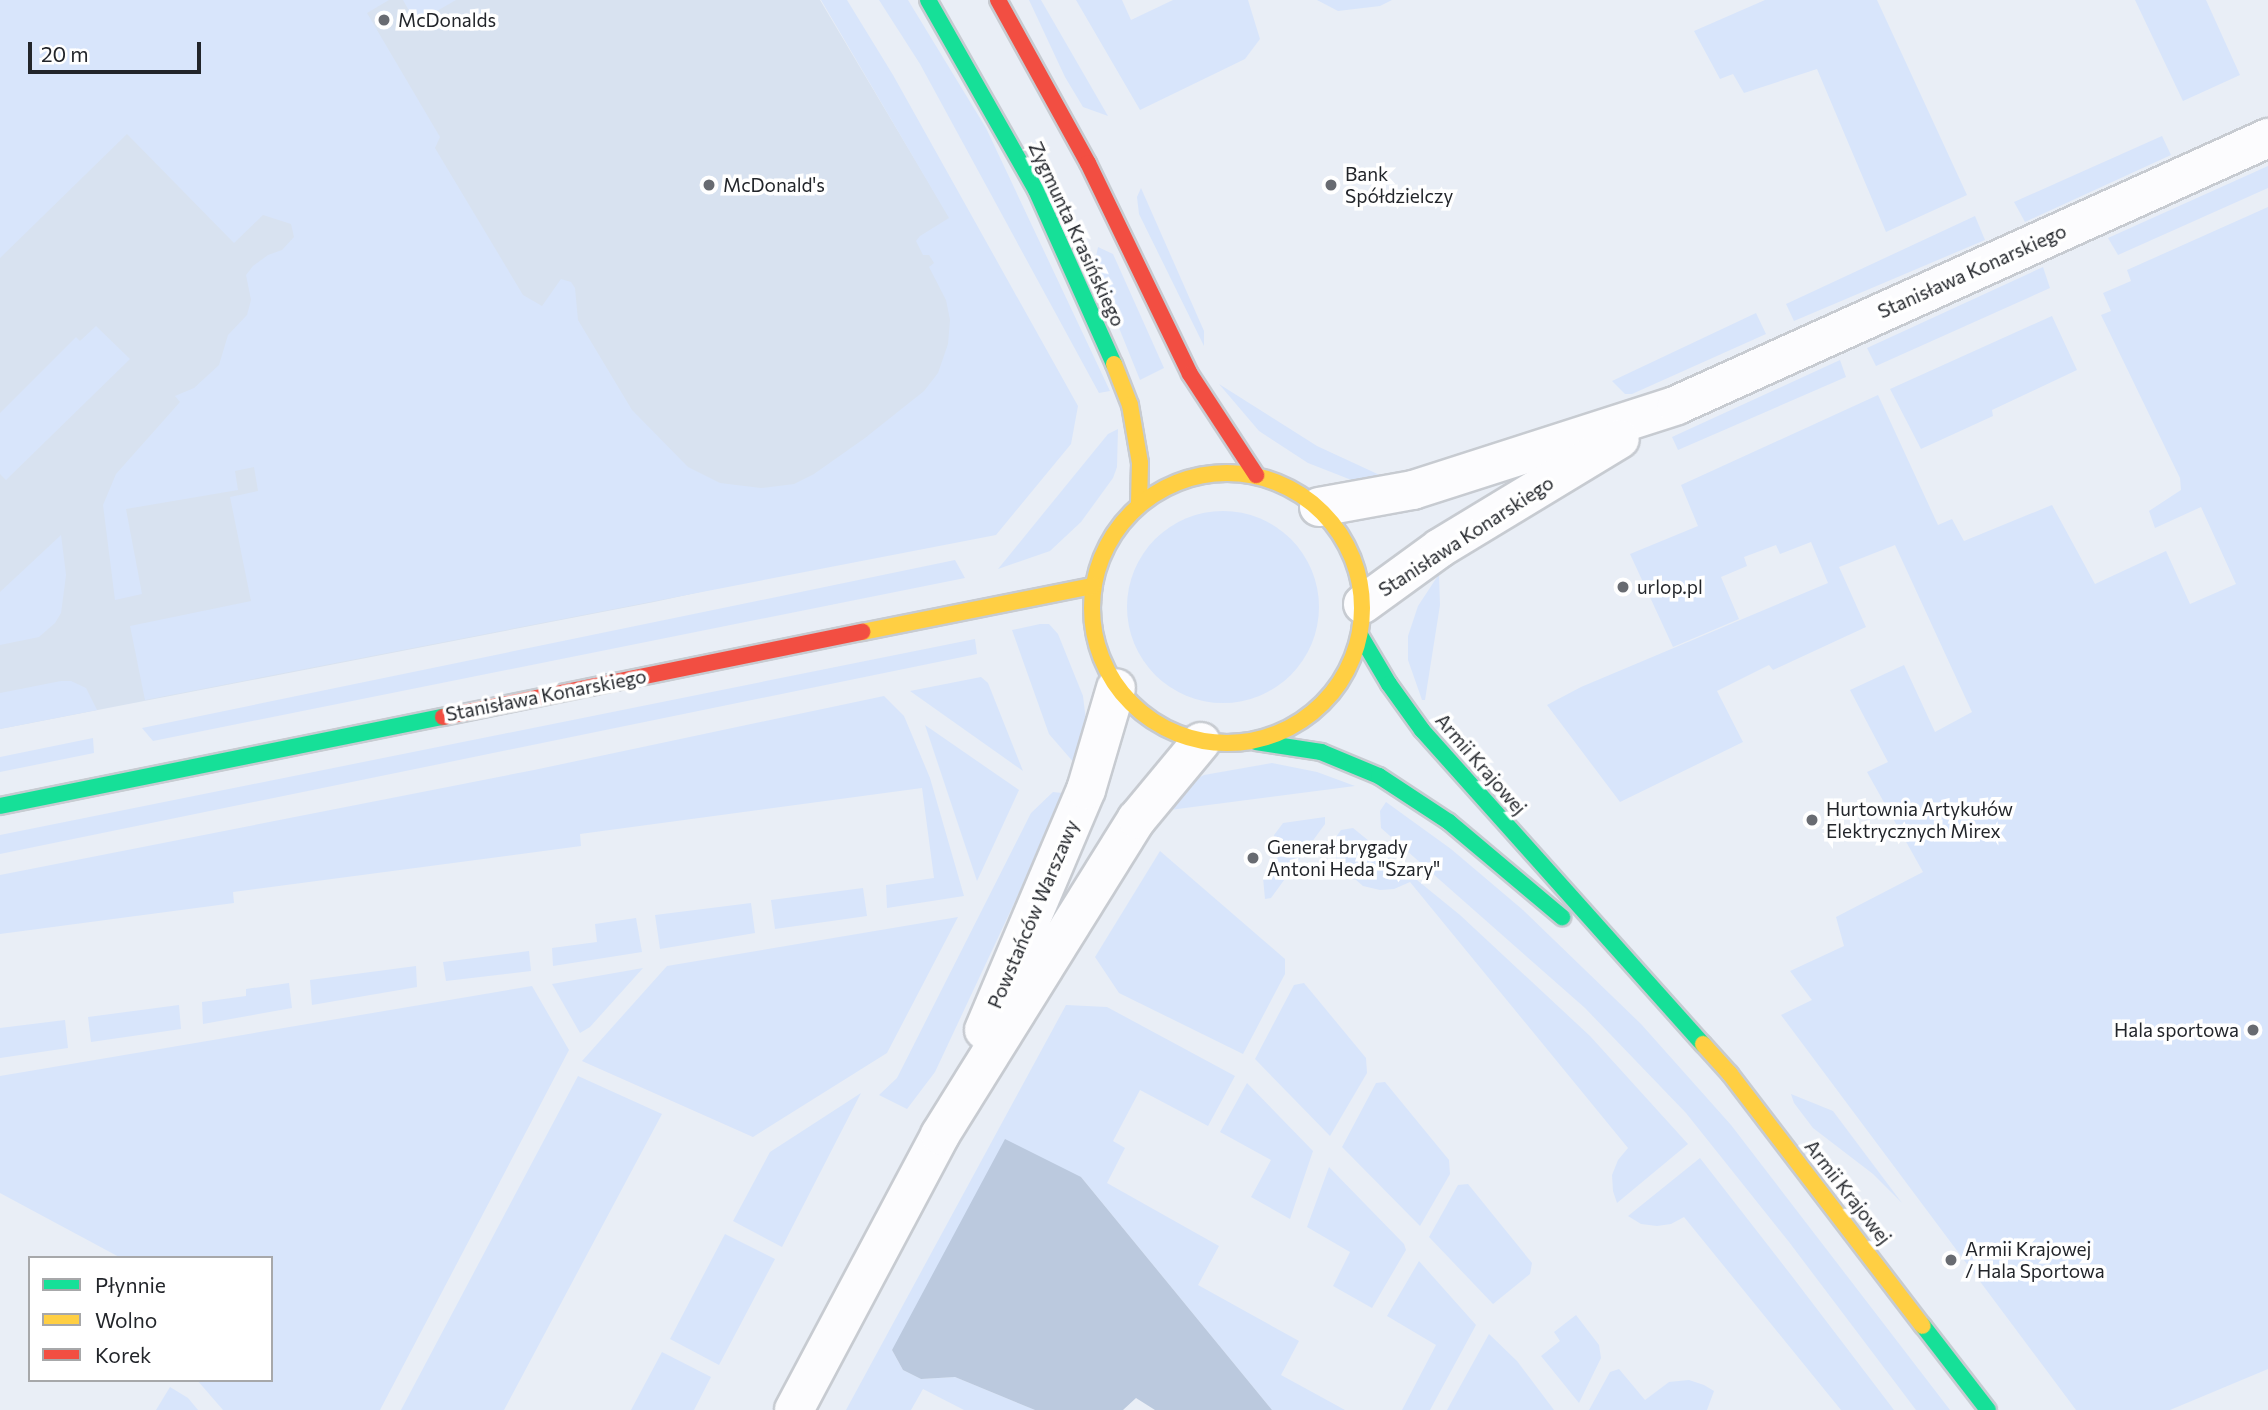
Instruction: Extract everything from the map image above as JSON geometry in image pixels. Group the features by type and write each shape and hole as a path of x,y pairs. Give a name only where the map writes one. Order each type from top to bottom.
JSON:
{"street":[{"name":"Zygmunta Krasińskiego","path":"928,0 1036,190 1101,329 1130,405 1140,463 1139,503"},
{"name":"Zygmunta Krasińskiego","path":"998,0 1088,163 1197,386 1256,475"},
{"name":"Stanisława Konarskiego","path":"1319,507 1413,490 1677,405 2268,138"},
{"name":"Stanisława Konarskiego","path":"1361,619 1440,548 1677,405"},
{"path":"1223,471 1256,475 1290,487 1319,507 1347,546 1357,568 1361,619 1348,669 1326,699 1294,726 1254,741 1200,742 1175,735 1153,723 1116,688 1093,639 1092,586 1108,540 1139,503 1189,476 1223,471"},
{"name":"Stanisława Konarskiego","path":"0,806 1092,586"},
{"name":"Armii Krajowej","path":"1361,619 1389,684 1422,730 1730,1074 1988,1410"},
{"name":"Powstańców Warszawy","path":"940,1135 1086,790 1116,688"},
{"name":"Armii Krajowej","path":"1254,741 1321,752 1379,776 1449,822 1667,1004"},
{"name":"Powstańców Warszawy","path":"794,1410 940,1135 1137,820 1200,742"}],"shaded area":[{"path":"0,0 820,0 1007,314 894,550 654,602 0,729"},
{"path":"0,0 389,0 367,13 440,137 435,148 523,295 542,306 561,279 571,282 575,288 578,320 632,410 688,467 720,483 761,488 794,484 814,474 865,438 924,391 938,373 948,344 950,320 946,300 929,267 934,263 929,255 923,255 916,241 949,218 821,0 847,0 893,75 1078,406 1071,444 996,535 145,700 130,626 251,601 230,497 258,491 254,467 235,471 238,490 126,509 142,594 115,600 103,505 116,474 180,402 175,396 194,388 219,365 228,335 247,315 251,300 246,275 268,255 282,250 294,237 291,224 263,215 234,243 127,134 0,258"},
{"path":"403,0 456,0 416,23"},
{"path":"879,0 908,0 986,128 1110,391 1099,393 920,64"},
{"path":"1029,0 1041,0 1108,116 1083,107 1065,77"},
{"path":"1076,0 1122,0 1131,20 1173,0 1248,0 1260,39 1245,59 1140,110"},
{"path":"1317,0 1392,0 1380,6 1338,11"},
{"path":"1765,0 1877,0 1967,195 1886,232 1817,69 1744,93 1733,74 1720,79 1694,31"},
{"path":"2135,0 2206,0 2240,75 2183,101"},
{"path":"2162,136 2171,155 2025,222 2014,202"},
{"path":"2268,166 2268,188 2118,255 2108,238"},
{"path":"1141,188 1204,331 1204,346 1139,214 1137,197"},
{"path":"2268,207 2268,1369 2170,1410 2076,1410 1781,1015 1812,1000 1790,971 1844,946 1836,917 1923,872 1867,772 1888,762 1850,690 1904,665 1935,732 1972,712 1895,545 1839,567 1866,627 1773,670 1769,665 1717,691 1743,742 1620,802 1547,705 1581,687 1828,583 1811,542 1780,554 1776,545 1744,557 1747,566 1721,577 1739,619 1673,647 1630,554 1698,526 1681,485 1878,395 1938,525 1952,519 1964,541 2052,505 2095,584 2166,551 2190,604 2236,584 2201,507 2155,528 2149,511 2181,490 2180,478 2101,315 2111,311 2103,293 2131,281 2127,270"},
{"path":"1975,216 1985,240 1794,321 1786,304"},
{"path":"1098,247 1113,254 1164,368 1140,380 1094,266"},
{"path":"2043,267 2050,288 1876,366 1867,348"},
{"path":"1756,313 1766,334 1632,394 1625,394 1612,381"},
{"path":"2052,316 2077,370 1992,410 1993,416 1921,449 1890,389"},
{"path":"96,326 130,359 6,480 0,474 0,413 76,337 80,341"},
{"path":"1840,360 1846,377 1678,450 1672,437"},
{"path":"1219,384 1317,446 1384,477 1354,481 1308,463 1259,431"},
{"path":"1118,429 1117,467 1113,478 1081,522 1050,551 998,569 1108,434"},
{"path":"1223,511 1260,518 1291,539 1312,570 1319,607 1312,644 1291,675 1260,696 1223,703 1186,696 1155,675 1134,644 1127,607 1134,570 1155,539 1186,518"},
{"path":"61,535 66,575 61,613 55,623 39,637 0,645 0,592"},
{"path":"955,560 965,578 153,741 142,728"},
{"path":"1439,574 1440,605 1425,700 1422,700 1408,660 1408,636 1418,606"},
{"path":"1049,624 1058,634 1083,696 1086,721 1075,764 1049,734 1012,630"},
{"path":"975,639 977,654 0,854 0,835"},
{"path":"981,677 988,683 1023,771 910,691"},
{"path":"71,681 86,688 97,710 0,729 0,693"},
{"path":"884,696 904,716 930,778 964,896 887,908 886,885 934,878 922,788 580,834 581,846 233,892 234,903 0,934 0,875 534,770"},
{"path":"925,725 1019,790 977,881"},
{"path":"93,738 94,753 0,772 0,757"},
{"path":"1272,763 1317,772 1355,786 1162,811 1190,782 1204,775"},
{"path":"1053,792 1062,793 1026,878 935,1072 907,1109 879,1095 897,1078 1031,813"},
{"path":"1386,802 1451,849 1523,910 1641,1024 1731,1125 1950,1410 1916,1410 1789,1242 1686,1113 1585,1008 1381,828 1380,811"},
{"path":"1325,817 1325,824 1271,898 1265,899 1263,878 1277,876 1274,835 1283,823"},
{"path":"1353,828 1460,915 1590,1036 1688,1144 1617,1203 1612,1175 1618,1160 1628,1148 1410,882 1394,889 1380,890 1363,886 1348,873 1328,848 1341,830"},
{"path":"1160,851 1285,959 1285,974 1243,1054 1119,993 1095,957"},
{"path":"863,888 867,916 775,929 771,900"},
{"path":"751,903 755,933 660,949 655,915"},
{"path":"958,917 887,1053 753,1137 582,1061 667,966"},
{"path":"636,918 642,952 553,966 552,948 597,942 595,924"},
{"path":"529,951 531,971 446,981 443,962"},
{"path":"416,966 417,987 312,1005 310,980"},
{"path":"643,968 590,1027 580,1033 552,984"},
{"path":"289,983 292,1008 203,1024 202,1002 246,996 246,989"},
{"path":"1304,983 1366,1058 1367,1073 1330,1136 1255,1059 1294,985"},
{"path":"532,986 569,1050 380,1410 223,1410 199,1382 273,1382 273,1256 117,1256 0,1193 0,1076"},
{"path":"179,1005 181,1029 91,1042 88,1017"},
{"path":"1066,1005 1107,1007 1235,1076 1208,1126 1140,1090 1113,1141 1125,1148 1107,1183 1219,1246 1198,1285 1299,1341 1281,1375 1345,1410 1272,1410 1081,1177 892,1350 903,1370 921,1379 955,1377 1035,1410 964,1410 923,1389 911,1410 846,1410"},
{"path":"65,1020 68,1048 0,1058 0,1028"},
{"path":"578,1076 662,1114 504,1410 401,1410"},
{"path":"1385,1082 1449,1160 1450,1174 1420,1226 1342,1147 1376,1083"},
{"path":"1247,1083 1313,1151 1290,1219 1251,1197 1271,1160 1220,1132"},
{"path":"861,1093 782,1247 733,1221 770,1152"},
{"path":"1791,1094 1833,1111 1902,1203 1873,1174 1813,1128 1794,1103"},
{"path":"1005,1139 1081,1177 1272,1410 1155,1410 1136,1398 1123,1410 1035,1410 955,1377 921,1379 903,1370 892,1350"},
{"path":"1700,1158 1894,1410 1841,1410 1684,1217 1671,1224 1657,1226 1641,1224 1628,1216"},
{"path":"1329,1167 1404,1244 1406,1250 1372,1308 1333,1286 1350,1252 1307,1227"},
{"path":"1468,1184 1532,1263 1530,1274 1493,1304 1429,1237 1458,1185"},
{"path":"725,1234 775,1259 719,1365 670,1339"},
{"path":"1419,1261 1476,1325 1430,1410 1402,1410 1436,1345 1387,1316"},
{"path":"1576,1315 1599,1345 1601,1358 1579,1403 1541,1356 1560,1341 1554,1332"},
{"path":"1489,1334 1517,1361 1554,1410 1447,1410"},
{"path":"662,1352 711,1377 694,1410 631,1410"},
{"path":"1619,1369 1645,1400 1669,1382 1689,1380 1714,1391 1707,1410 1589,1410 1610,1372"},
{"path":"170,1387 188,1398 198,1410 156,1410"}],"traffic: fast":[{"path":"928,0 1036,190 1114,364"},
{"path":"1360,635 1389,684 1422,730 1703,1044"},
{"path":"0,806 443,717"},
{"path":"1256,742 1321,752 1379,776 1449,822 1562,917"},
{"path":"1923,1326 1988,1410"}],"traffic: slow":[{"path":"1114,364 1130,405 1140,463 1139,503"},
{"path":"1214,473 1240,473 1279,483 1302,495 1323,512 1340,533 1352,556 1360,582 1362,608 1360,634 1352,660 1340,683 1323,704 1302,721 1266,738 1240,743 1214,743 1188,738 1163,727 1141,713 1122,694 1097,647 1092,621 1092,595 1097,569 1108,544 1122,522 1141,503 1188,478 1214,473"},
{"path":"862,632 1092,586"},
{"path":"1703,1044 1730,1074 1923,1326"}],"traffic: jam":[{"path":"998,0 1088,163 1190,374 1256,475"},
{"path":"443,717 862,632"}],"place":[{"name":"McDonalds","path":"384,20"},
{"name":"McDonald's","path":"709,185"},
{"name":"Bank Spółdzielczy","path":"1331,185"},
{"name":"urlop.pl","path":"1623,587"},
{"name":"Hurtownia Artykułów Elektrycznych Mirex","path":"1812,820"},
{"name":"Generał brygady Antoni Heda \"Szary\"","path":"1253,858"},
{"name":"Hala sportowa","path":"2253,1030"},
{"name":"Armii Krajowej / Hala Sportowa","path":"1951,1260"}]}
